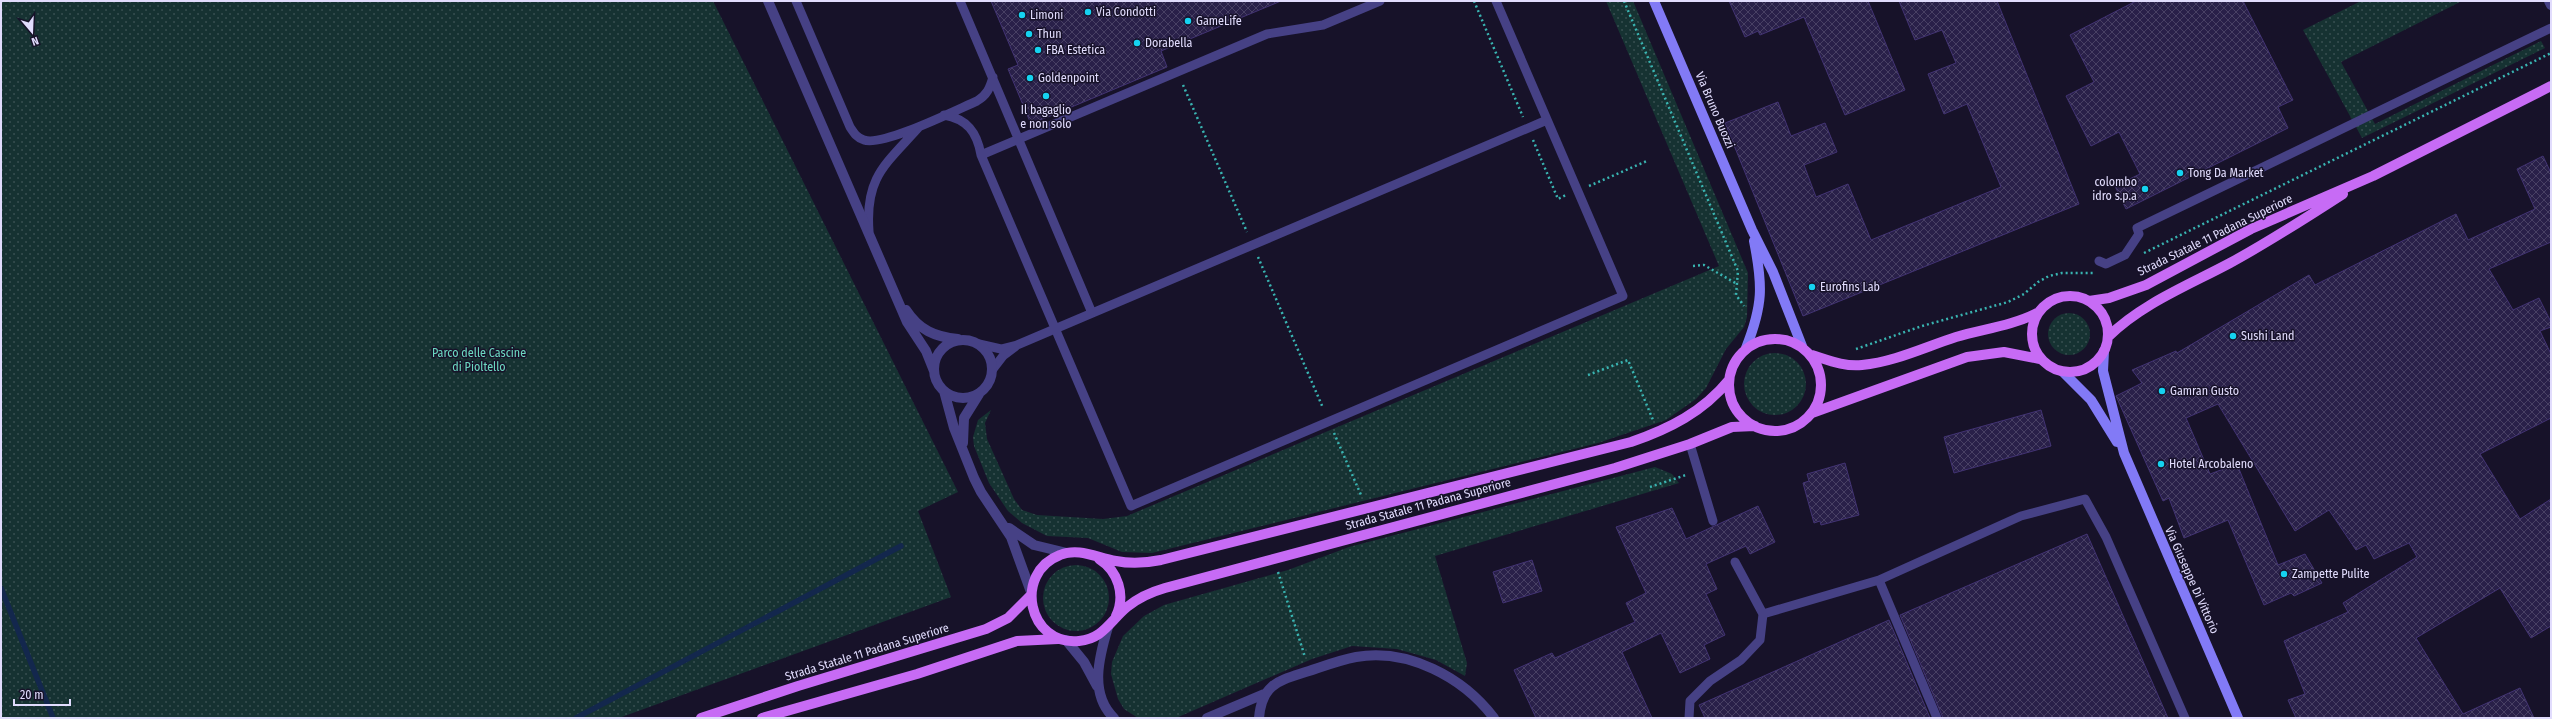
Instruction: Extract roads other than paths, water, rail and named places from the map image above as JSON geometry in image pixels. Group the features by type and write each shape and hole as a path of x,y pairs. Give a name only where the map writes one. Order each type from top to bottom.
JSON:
{"main road":[{"name":"Via Bruno Buozzi","path":"1654,1 1752,230 1773,272 1802,346"},
{"name":"Strada Statale 11 Padana Superiore","path":"2089,301 2109,298 2146,285 2251,229 2373,176 2551,86"},
{"name":"Strada Statale 11 Padana Superiore","path":"1812,413 1822,388 1820,371 1812,355 1802,346 1788,340 1774,338 1759,341 1746,348 1733,366 1729,380 1729,392 1735,407 1745,420 1768,431 1782,431 1796,426 1812,413 1967,357 2004,352 2040,359 2051,367 2063,372 2074,372 2089,367 2104,351 2108,338 2118,327 2152,305 2261,246 2373,176"},
{"name":"Via Bruno Buozzi","path":"1746,348 1758,316 1760,297 1760,274 1752,230"},
{"name":"Strada Statale 11 Padana Superiore","path":"1812,355 1845,364 1861,365 1880,362 1958,337 2002,327 2037,313 2046,304 2064,296 2077,296 2089,301 2104,317 2108,338"},
{"path":"2037,313 2031,332 2035,351 2040,359"},
{"name":"Via Giuseppe Di Vittorio","path":"2104,351 2103,371 2124,453"},
{"name":"Via Giuseppe Di Vittorio","path":"2063,372 2091,400 2124,453 2238,718"},
{"name":"Strada Statale 11 Padana Superiore","path":"701,718 798,686 986,629 1008,618 1031,593 1034,580 1041,568 1053,558 1067,553 1081,552 1131,563 1158,561 1368,510 1631,442 1658,433 1708,404 1729,380"},
{"name":"Strada Statale 11 Padana Superiore","path":"762,718 918,674 1017,641 1092,639 1111,624 1129,605 1149,594 1273,559 1615,468 1690,444 1732,427 1755,426"},
{"path":"1096,556 1108,565 1119,584 1120,599 1111,624"},
{"path":"1031,593 1032,609 1039,623 1049,633 1065,640"}],"street":[{"path":"768,1 896,296 912,331 926,351 938,385 944,391 961,398 979,394"},
{"path":"2549,1 2551,5"},
{"path":"896,296 912,319 922,328 942,338 979,344 991,359 993,369 991,379 967,410 962,427 967,463"},
{"path":"934,371 934,362 940,350 951,342 959,340"},
{"path":"944,391 954,428 967,463 981,492 999,518 1017,549 1031,593"},
{"path":"999,518 1027,542 1049,550 1067,553"},
{"path":"1099,689 1098,665 1111,624"},
{"path":"1065,640 1087,667 1106,706 1114,718"},
{"path":"1207,718 1264,694 1277,682 1346,659 1364,656 1390,657 1413,661 1434,669 1457,683 1474,696 1494,718"},
{"path":"1259,718 1264,694"}],"lane":[{"path":"796,1 850,127 856,135 864,140 875,142 886,139 985,96 990,88 993,77"},
{"path":"960,1 993,77 1017,139 1092,313"},
{"path":"982,155 1267,34 1323,25 1380,1"},
{"path":"944,115 967,124 976,135 982,155 1131,506 1623,296 1496,1"},
{"path":"2099,261 2106,264 2124,255 2139,234 2137,228 2551,28"},
{"path":"979,344 1001,349 1018,345 1547,120"},
{"path":"870,235 868,211 869,196 874,182 881,170 921,125"},
{"path":"993,369 1003,356 1018,345"},
{"path":"1690,444 1713,521"},
{"path":"1763,614 1879,580 2021,516 2085,499 2106,537 2185,718"},
{"path":"1689,718 1690,700 1710,682 1741,660 1760,640 1763,614 1735,562"},
{"path":"1879,580 1937,718"}],"waterway":[{"path":"576,718 901,546"},
{"path":"1,588 53,718"}],"place":[{"name":"Via Condotti","path":"1088,12"},
{"name":"Limoni","path":"1022,15"},
{"name":"GameLife","path":"1188,21"},
{"name":"Thun","path":"1029,34"},
{"name":"Dorabella","path":"1137,43"},
{"name":"FBA Estetica","path":"1038,50"},
{"name":"Goldenpoint","path":"1030,78"},
{"name":"Il bagaglio e non solo","path":"1046,96"},
{"name":"Tong Da Market","path":"2180,173"},
{"name":"colombo idro s.p.a","path":"2145,189"},
{"name":"Eurofins Lab","path":"1812,287"},
{"name":"Sushi Land","path":"2233,336"},
{"name":"Gamran Gusto","path":"2162,391"},
{"name":"Hotel Arcobaleno","path":"2161,464"},
{"name":"Zampette Pulite","path":"2284,574"}],"park label":[{"name":"Parco delle Cascine di Pioltello","path":"479,360"}]}
